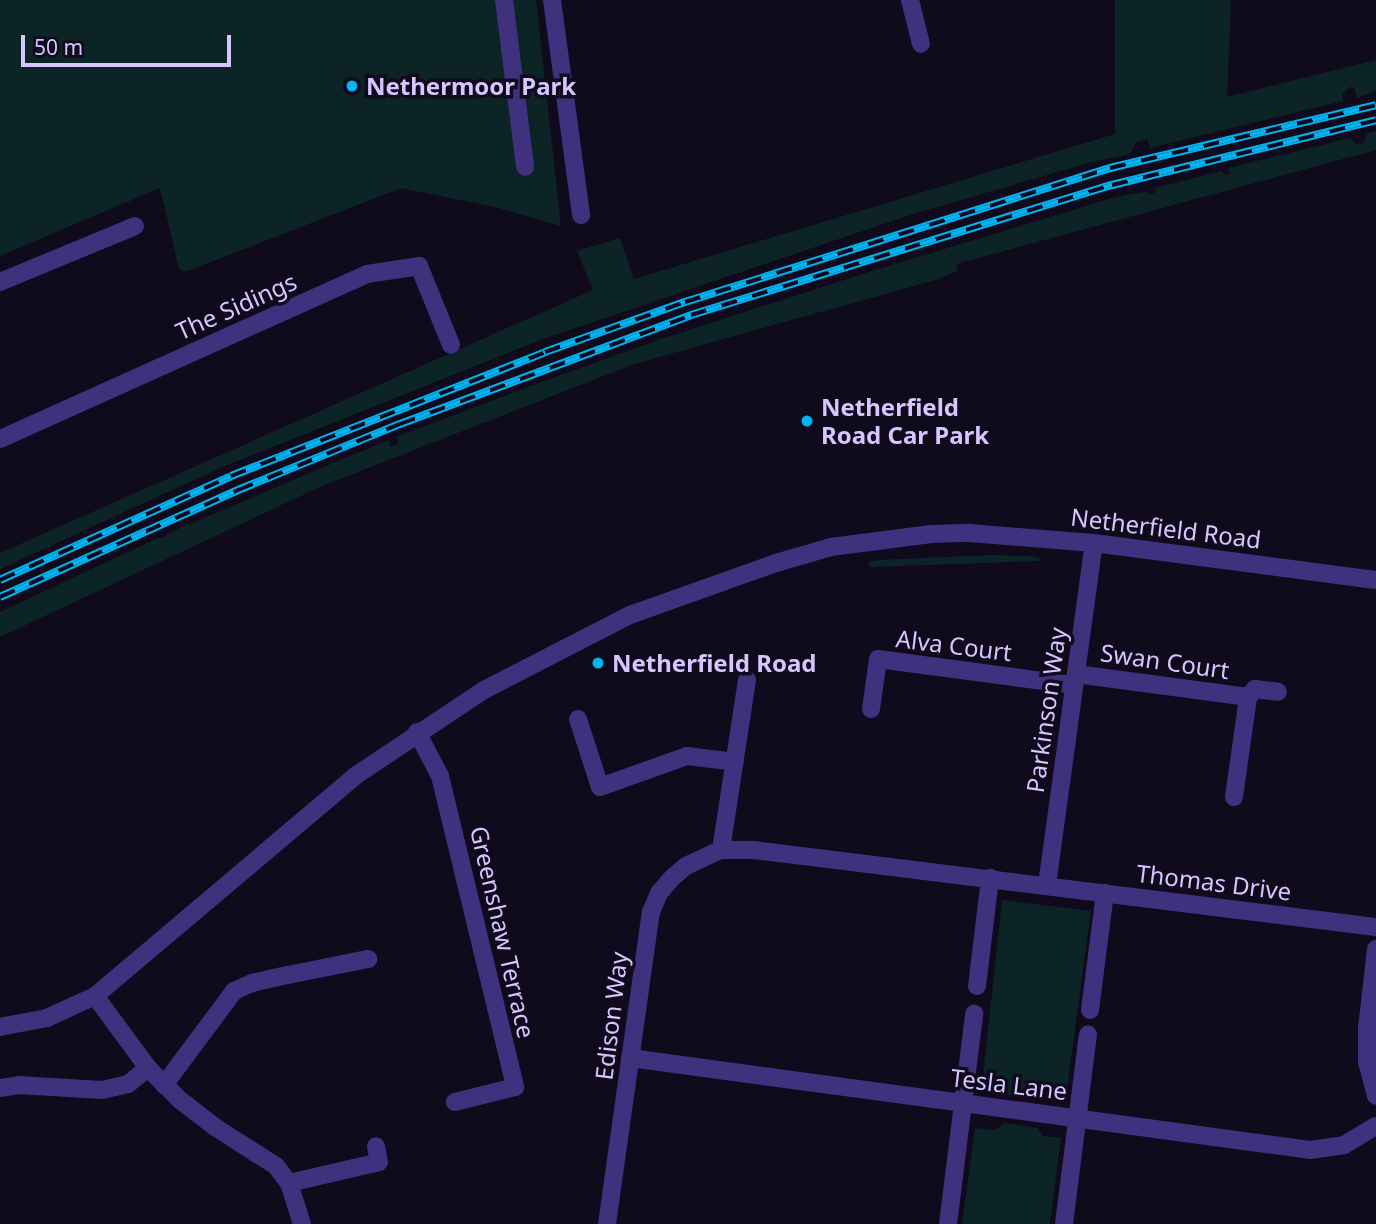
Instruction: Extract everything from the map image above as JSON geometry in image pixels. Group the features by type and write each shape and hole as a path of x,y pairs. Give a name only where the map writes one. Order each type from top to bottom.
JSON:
{"street":[{"path":"504,0 525,167"},
{"path":"552,0 581,215"},
{"path":"910,0 921,44"},
{"path":"0,282 135,226"},
{"name":"The Sidings","path":"0,439 367,274 419,266 452,345"},
{"name":"Netherfield Road","path":"0,1027 47,1018 95,996 355,776 417,732 494,685 630,615 765,566 831,547 943,534 1027,536 1094,542 1376,580"},
{"name":"Parkinson Way","path":"1047,885 1094,542"},
{"name":"Alva Court","path":"871,709 878,659 1075,679"},
{"name":"Swan Court","path":"1075,679 1248,697"},
{"path":"721,850 747,680"},
{"name":"Swan Court","path":"1234,797 1248,697 1255,689 1278,692"},
{"path":"578,719 600,787 687,756 735,762"},
{"name":"Greenshaw Terrace","path":"417,732 440,776 515,1087 455,1102"},
{"name":"Edison Way","path":"607,1224 647,930 659,894 686,866 721,850 754,850 1047,885"},
{"path":"977,986 990,878"},
{"name":"Thomas Drive","path":"1047,885 1376,927"},
{"path":"1090,1010 1105,892"},
{"path":"1376,949 1367,1028 1367,1062 1376,1096"},
{"path":"164,1085 234,991 252,982 368,959"},
{"path":"95,996 148,1068 164,1085 215,1127 276,1166 289,1182 302,1224"},
{"path":"948,1224 974,1014"},
{"path":"1064,1224 1088,1035"},
{"name":"Tesla Lane","path":"630,1058 1310,1150 1344,1145 1376,1126"},
{"path":"0,1087 19,1085 102,1090 128,1084 148,1068"},
{"path":"289,1182 379,1162 376,1146"}],"green space":[{"name":"Nethermoor Park","path":"0,0 536,0 561,226 495,207 401,188 185,272 179,269 160,188 0,256"},
{"path":"1115,0 1231,0 1227,97 1376,60 1376,91 1357,98 1354,87 1350,87 1342,94 1343,101 1150,148 1147,139 1136,142 1130,154 1088,163 913,214 543,339 227,465 0,569 0,553 593,290 577,251 620,238 634,279 1115,134"},
{"path":"1376,131 1376,150 956,264 958,271 932,281 634,364 322,486 0,637 0,612 158,538 166,537 166,534 388,440 391,447 399,443 396,437 539,383 661,339 1116,197 1148,191 1149,195 1156,192 1155,188 1222,171 1224,175 1230,174 1228,168 1350,138 1356,144 1364,143 1367,133"},
{"path":"1031,556 1041,558 1041,561 869,567 869,562 879,560"},
{"path":"1002,900 1091,911 1066,1096 1047,1093 1040,1098 1003,1094 999,1088 982,1086"},
{"path":"1004,1123 1037,1128 1043,1136 1061,1138 1050,1224 962,1224 975,1128 995,1130"}],"railway":[{"path":"0,580 231,476 545,352 685,302 1110,168 1376,105"},
{"path":"0,597 238,490 400,424 691,315 1112,185 1376,120"}],"place":[{"name":"Nethermoor Park","path":"352,86"},
{"name":"Netherfield Road Car Park","path":"807,421"},
{"name":"Netherfield Road","path":"598,663"}]}
